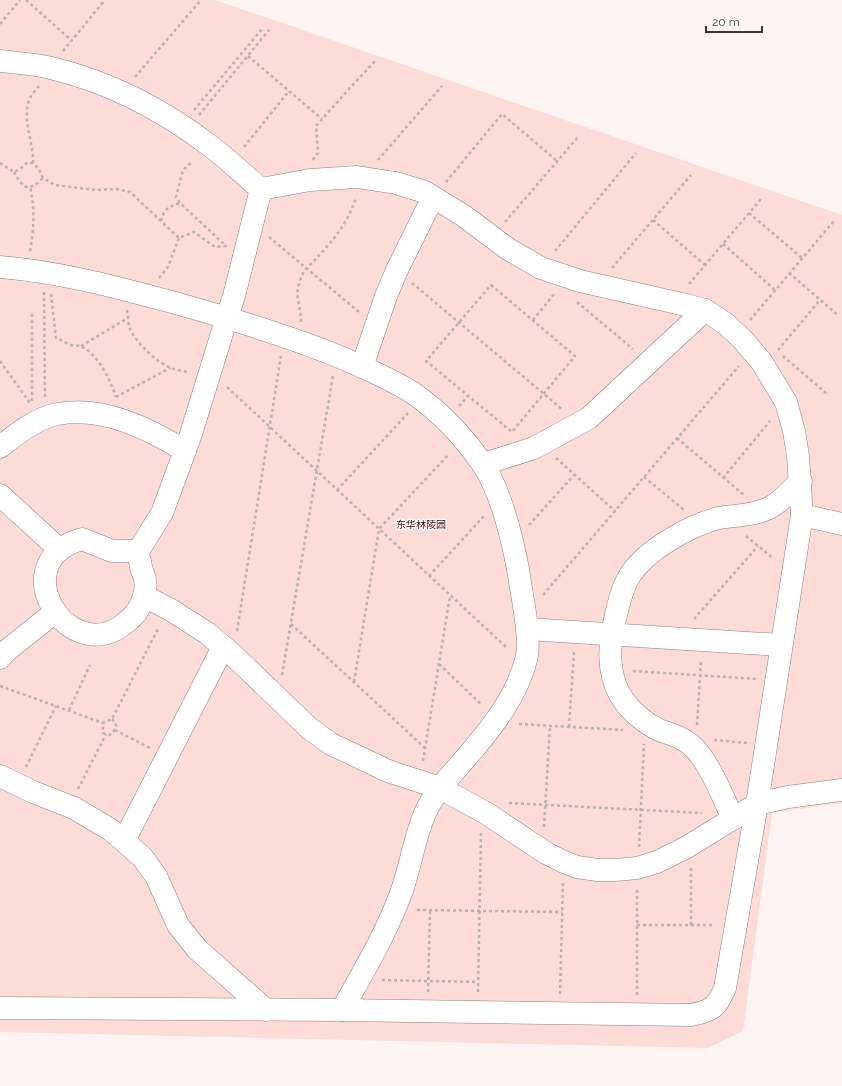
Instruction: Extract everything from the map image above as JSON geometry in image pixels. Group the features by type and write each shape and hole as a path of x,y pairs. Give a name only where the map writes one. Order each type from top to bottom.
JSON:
{"lane":[{"path":"0,61 44,75 97,82 122,92 157,111 213,148 261,190"},
{"path":"0,1008 342,1010 691,1015 712,1009 719,1001 725,988 757,804 802,515 801,481 794,431 786,402 775,383 752,351 737,334 726,324 705,310 598,285 564,282 508,249 464,216 425,192 396,183 363,177 303,182 261,190"},
{"path":"137,553 134,551 112,551 82,539 70,542 51,559 45,571 45,584 54,612 63,622 74,630 88,634 102,635 116,630 137,613 146,592 145,579 137,553 162,513 185,450 234,296 261,190"},
{"path":"362,367 386,296 397,270 433,197"},
{"path":"0,267 43,272 103,284 227,317 291,338 336,356 362,367 421,399 463,438 484,464 500,500 515,555 526,622 527,657 518,684 496,721 473,750 430,784 426,812 402,891 376,947 342,1010"},
{"path":"484,464 540,444 580,424 594,414 705,310"},
{"path":"0,446 32,425 46,418 58,414 76,412 95,413 114,407 185,450"},
{"path":"730,821 717,785 700,756 696,744 657,729 637,715 624,701 615,686 611,670 610,651 612,633 623,589 629,576 639,563 666,543 700,523 720,518 740,516 769,508 801,481"},
{"path":"0,495 60,550"},
{"path":"802,515 842,524"},
{"path":"144,596 207,633 310,728 331,744 388,771 430,784 482,811 542,851 577,867 598,870 637,868 657,862 692,844 757,804 788,796 842,790"},
{"path":"0,658 5,652 54,612"},
{"path":"526,622 575,631 781,645"},
{"path":"124,841 167,756 228,651"},
{"path":"0,776 33,792 70,806 93,818 124,841 143,858 156,876 178,925 198,949 266,1010"}],"path":[{"path":"0,24 20,0"},
{"path":"26,0 71,40"},
{"path":"33,163 34,153 27,122 27,108 30,98 44,75 105,0"},
{"path":"122,92 201,0"},
{"path":"183,128 263,28"},
{"path":"183,128 248,56 269,30"},
{"path":"248,56 322,119"},
{"path":"303,182 304,173 318,153 316,126 376,61"},
{"path":"228,651 269,427 291,338 301,328 298,289 301,278 307,269 339,233 349,217 363,177 442,86"},
{"path":"244,147 289,92"},
{"path":"433,197 502,114 557,161"},
{"path":"493,238 578,137"},
{"path":"541,268 636,153"},
{"path":"14,172 28,162 33,163 40,170 43,178 55,185 96,190 116,189 130,192 179,238"},
{"path":"152,297 159,278 168,267 179,238 194,232 215,247 226,246 180,204 176,197 183,170 192,162"},
{"path":"0,163 14,172 20,182 26,187 34,186 43,178"},
{"path":"598,285 691,176"},
{"path":"29,256 35,214 30,186"},
{"path":"674,302 760,199"},
{"path":"161,221 163,212 168,207 180,204"},
{"path":"749,213 802,258"},
{"path":"653,220 705,265"},
{"path":"737,334 834,221"},
{"path":"265,234 362,314"},
{"path":"723,244 775,290"},
{"path":"397,270 458,323 580,424"},
{"path":"43,272 46,418"},
{"path":"789,273 839,316"},
{"path":"533,320 564,282 649,363"},
{"path":"491,285 576,356 512,432 426,361 458,323 491,285"},
{"path":"51,293 56,338 90,352 111,382 114,407 170,368"},
{"path":"777,351 820,300"},
{"path":"127,308 129,326 135,337 153,356 170,368 209,376 222,383 524,665"},
{"path":"0,362 32,406 32,311"},
{"path":"81,347 128,318"},
{"path":"526,622 615,511 752,351"},
{"path":"278,697 336,356"},
{"path":"337,490 421,399"},
{"path":"723,478 786,402"},
{"path":"354,682 379,529 463,438"},
{"path":"677,438 762,511"},
{"path":"540,444 615,511"},
{"path":"512,544 574,475"},
{"path":"644,477 700,523"},
{"path":"429,576 500,500"},
{"path":"742,533 779,564"},
{"path":"677,638 758,546"},
{"path":"430,784 426,748 450,596"},
{"path":"0,686 103,723 112,719 168,609"},
{"path":"291,624 426,748"},
{"path":"569,727 575,631"},
{"path":"702,640 696,744 766,744"},
{"path":"439,664 496,721 629,731"},
{"path":"69,710 90,665"},
{"path":"611,670 776,680"},
{"path":"24,772 56,706"},
{"path":"106,734 109,735 115,730 115,722 112,719"},
{"path":"103,723 104,732 106,734"},
{"path":"542,851 550,726"},
{"path":"115,730 167,756"},
{"path":"70,806 106,734"},
{"path":"637,1014 637,868 644,739"},
{"path":"505,803 719,814 730,821"},
{"path":"477,1012 482,811"},
{"path":"691,924 692,844"},
{"path":"560,1013 564,862"},
{"path":"394,910 562,912"},
{"path":"428,1011 430,910"},
{"path":"637,925 736,925"},
{"path":"378,980 478,982"}],"green space":[{"name":"东华林陵园","path":"0,0 215,0 842,215 842,803 772,813 743,1031 708,1048 0,1032"}]}
